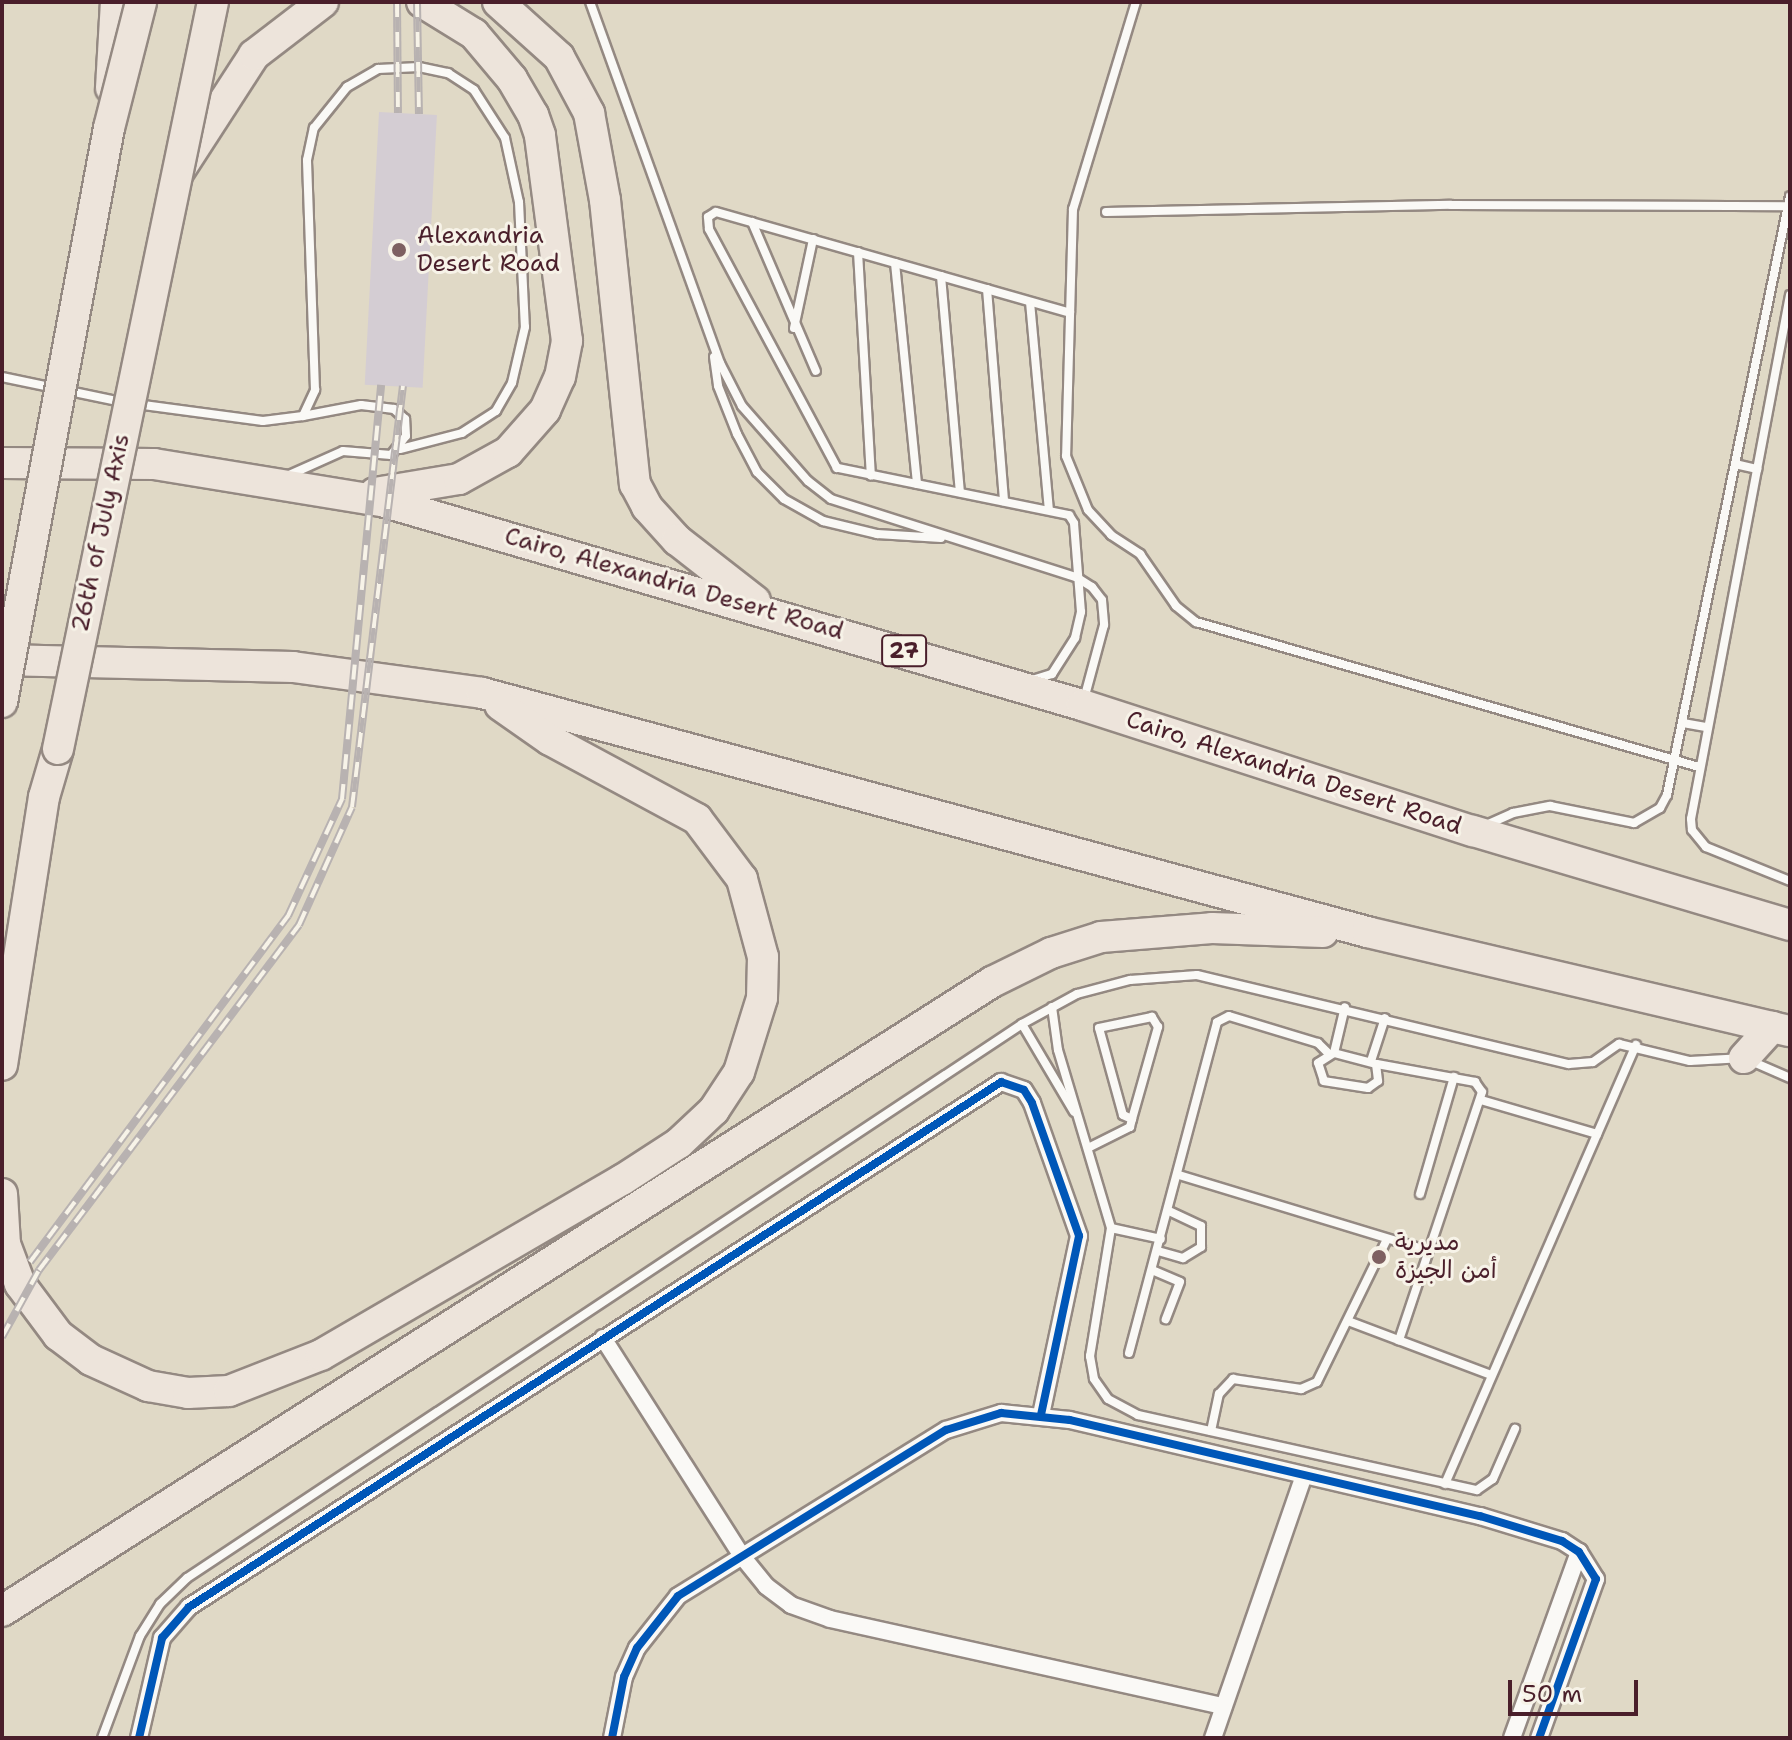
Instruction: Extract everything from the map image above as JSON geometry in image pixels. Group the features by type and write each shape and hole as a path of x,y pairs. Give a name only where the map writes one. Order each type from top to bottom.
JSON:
{"highway":[{"path":"109,128 116,2"},
{"path":"2,702 109,128 141,2"},
{"name":"26th of July Axis","path":"2,1065 44,797 58,749 172,183 213,2"},
{"path":"172,183 254,55 323,2"},
{"path":"354,496 441,484 493,463 534,426 560,377 567,323 540,135 512,79 474,34 422,2"},
{"path":"498,2 559,57 589,113 605,200 629,452 641,496 677,540 767,610"},
{"name":"Cairo, Alexandria Desert Road","path":"2,463 154,464 354,496 767,610 1082,705 1473,831 1790,925"},
{"path":"2,660 293,667 482,693 1367,932 1781,1029"},
{"path":"2,1194 5,1244 20,1284 58,1335 128,1379 167,1391 208,1394 258,1383 321,1355 622,1180 679,1143 714,1110 739,1072 762,998 763,957 742,879 697,819 550,740 482,693"},
{"path":"2,1611 992,982 1051,953 1101,937 1153,930 1367,932"},
{"path":"1744,1058 1781,1029"}],"street":[{"path":"139,1738 158,1649 177,1617 990,1086 1013,1084 1032,1103 1079,1236 1041,1415"},
{"path":"603,1338 741,1555 766,1586 791,1605 830,1619 1224,1706"},
{"path":"612,1738 624,1677 655,1620 678,1596 965,1420 1001,1413 1041,1415 1524,1527 1579,1552 1593,1570 1595,1588 1539,1738"},
{"path":"1213,1738 1304,1475"},
{"path":"1512,1738 1579,1552"}],"lane":[{"path":"590,2 712,340 742,406 820,491 843,504 1076,577 1092,587 1104,612 1082,705"},
{"path":"1136,2 1073,209 1066,456 1074,484 1099,523 1140,554 1185,615 1699,767"},
{"path":"272,484 343,451 380,457 462,433 496,411 512,383 525,327 519,202 505,138 474,90 448,73 419,67 378,69 330,102 314,128 307,160 315,380 303,416"},
{"path":"1473,831 1513,813 1550,806 1634,823 1660,808 1675,761 1790,196"},
{"path":"1106,212 1451,205 1789,206"},
{"path":"1016,685 1052,674 1067,657 1081,612 1074,523 1069,515 837,468 830,461 709,229 708,217 716,212 1070,313"},
{"path":"752,222 794,329 816,371"},
{"path":"794,329 813,239"},
{"path":"858,252 871,476"},
{"path":"895,263 917,484"},
{"path":"941,276 960,492"},
{"path":"987,289 1004,501"},
{"path":"1790,295 1691,819 1698,840 1790,881"},
{"path":"1030,302 1049,509"},
{"path":"712,340 718,386 737,434 757,472 784,499 823,521 877,534 957,540"},
{"path":"2,377 208,416 263,421 361,405 394,409 405,419 400,449"},
{"path":"1735,464 1757,469"},
{"path":"1683,723 1706,727"},
{"path":"102,1738 140,1636 187,1578 1022,1024 1052,1007 1102,986 1197,975 1345,1007 1577,1065 1593,1062 1619,1044 1636,1045 1690,1061 1744,1058 1790,1078"},
{"path":"1052,1007 1074,1113"},
{"path":"1345,1007 1331,1053 1317,1069 1330,1083 1368,1088 1380,1075 1374,1063 1385,1018"},
{"path":"1129,1353 1220,1018 1229,1016 1318,1043 1331,1053 1478,1083 1481,1100 1399,1340"},
{"path":"1088,1148 1126,1132 1132,1119 1158,1027 1152,1017 1099,1028 1123,1115 1132,1119"},
{"path":"1022,1024 1074,1113 1088,1148 1111,1228 1090,1356 1094,1379 1108,1399 1127,1411 1477,1490 1489,1485 1515,1429"},
{"path":"1445,1484 1636,1045"},
{"path":"1420,1194 1454,1077"},
{"path":"1481,1100 1597,1134"},
{"path":"1179,1175 1429,1251"},
{"path":"1158,1251 1183,1258 1193,1255 1204,1237 1195,1220 1169,1211"},
{"path":"1111,1228 1161,1239"},
{"path":"1211,1431 1219,1394 1233,1379 1301,1389 1313,1386 1387,1239"},
{"path":"1152,1270 1180,1282 1166,1319"},
{"path":"1348,1321 1491,1375"}],"building":[{"name":"Alexandria Desert Road","path":"379,112 437,115 423,388 365,385"}],"railway":[{"path":"397,2 398,113"},
{"path":"417,2 419,114"},
{"path":"30,1262 288,916 342,799 381,385"},
{"path":"2,1337 39,1270 299,925 352,807 403,386"}],"cycle path":[{"path":"139,1738 162,1638 189,1607 1001,1082 1024,1090 1032,1103 1079,1236 1041,1415"},
{"path":"612,1738 624,1677 637,1648 678,1596 946,1430 1001,1413 1070,1420 1480,1516 1562,1541 1579,1552 1596,1579 1539,1738"}],"place":[{"name":"Alexandria Desert Road","path":"399,250"},
{"name":"مديرية أمن الجيزة","path":"1379,1257"}]}
